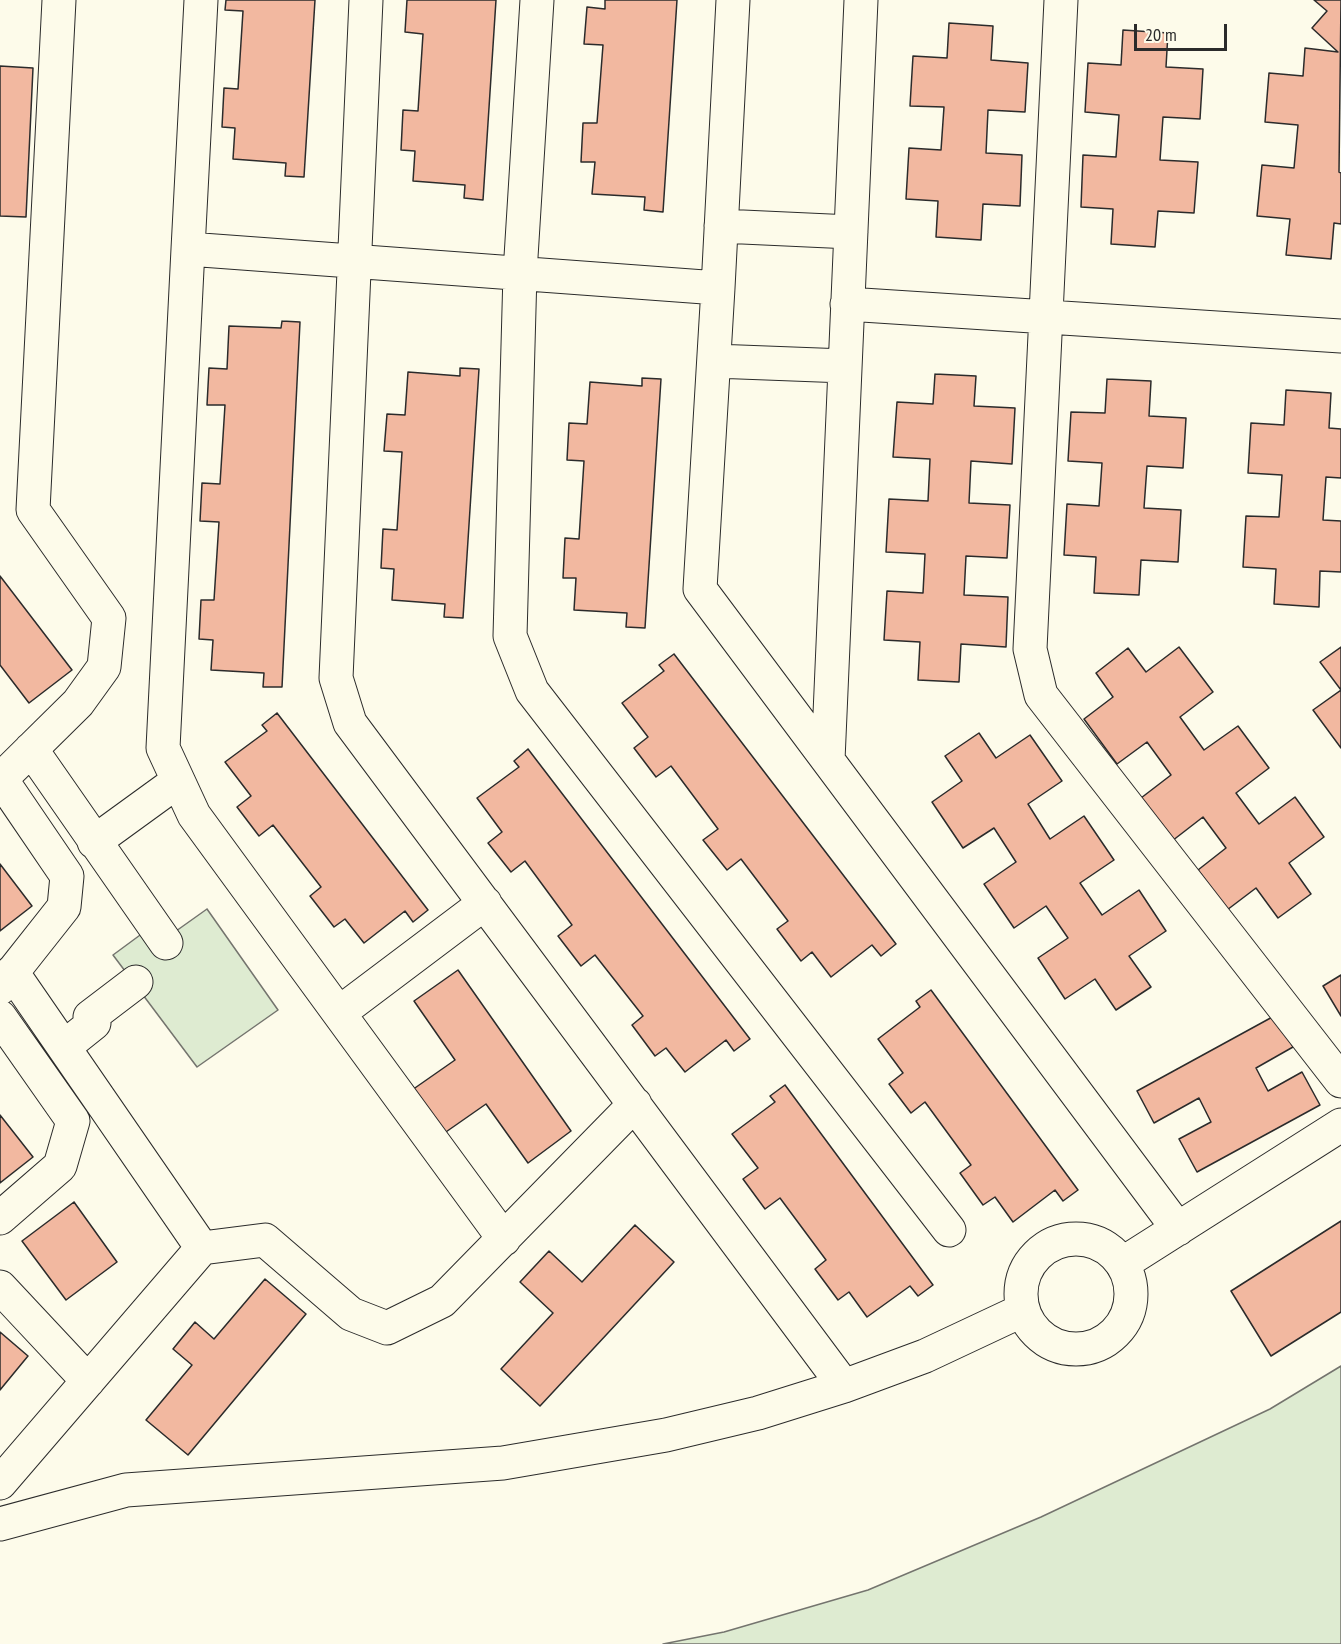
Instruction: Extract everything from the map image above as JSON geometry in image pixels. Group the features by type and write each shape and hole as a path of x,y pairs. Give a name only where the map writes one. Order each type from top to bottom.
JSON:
{"street":[{"path":"59,0 33,510 109,618 105,667 78,703 1,779 68,876 64,907 6,980 64,1047 202,1248"},
{"path":"201,0 163,748 194,815 504,1239"},
{"path":"366,0 336,678 350,723 844,1386"},
{"path":"537,0 520,273 510,636 532,691 949,1230"},
{"path":"733,0 700,589 1178,1228"},
{"path":"828,760 861,0"},
{"path":"1061,0 1030,649 1041,695 1341,1081"},
{"path":"721,225 851,232"},
{"path":"188,249 718,288"},
{"path":"847,304 1341,336"},
{"path":"714,361 845,366"},
{"path":"31,749 166,943"},
{"path":"94,842 178,780"},
{"path":"339,1013 485,903"},
{"path":"64,1047 94,1023 90,1017 136,982"},
{"path":"0,1017 73,1121 60,1166 0,1218"},
{"path":"0,1483 202,1248 265,1240 351,1314 387,1328 442,1301 635,1104"},
{"path":"1122,1264 1341,1125"},
{"path":"1075,1239 1098,1243 1112,1252 1122,1264 1129,1278 1131,1294 1129,1310 1123,1324 1112,1336 1084,1349 1053,1345 1040,1337 1029,1325 1020,1295 1022,1279 1034,1259 1052,1244 1075,1239"},
{"path":"0,1287 88,1381"},
{"path":"0,1524 126,1490 503,1463 666,1435 759,1413 844,1386 925,1356 1023,1310"}],"green space":[{"path":"207,909 278,1010 197,1067 113,955 151,927 162,941"},
{"path":"1341,1366 1341,1644 663,1644 724,1632 868,1590 1041,1517 1270,1409"}],"building":[{"path":"226,0 315,0 304,177 285,176 286,163 233,159 235,128 222,127 224,88 238,89 243,11 225,10"},
{"path":"407,0 496,0 483,200 464,198 465,185 413,181 415,151 401,150 403,110 418,111 423,34 405,32"},
{"path":"605,0 677,0 663,212 644,210 645,197 592,194 595,162 581,162 583,123 597,123 603,45 584,44 587,7 605,9"},
{"path":"1314,0 1341,0 1339,172 1341,173 1341,224 1334,223 1331,259 1286,255 1290,219 1257,216 1262,165 1294,168 1298,125 1265,122 1269,73 1303,76 1305,48 1338,52 1312,28 1327,11"},
{"path":"949,23 993,26 991,60 1028,63 1025,112 988,110 986,153 1022,155 1020,206 983,204 981,240 936,237 938,201 906,199 909,148 941,150 944,107 910,106 913,56 947,58"},
{"path":"1123,30 1168,33 1166,67 1203,69 1200,119 1163,117 1160,160 1198,162 1194,213 1158,211 1155,247 1111,244 1113,209 1081,207 1083,155 1116,157 1119,115 1085,112 1088,63 1121,65"},
{"path":"0,66 33,68 26,217 0,216"},
{"path":"282,321 300,322 282,687 263,687 264,673 211,670 213,640 199,639 201,600 214,600 219,522 200,521 202,483 220,484 225,405 207,405 209,368 227,369 229,326 281,328"},
{"path":"460,368 479,369 463,618 444,617 445,604 392,600 394,569 381,568 383,529 397,530 402,452 384,451 387,414 405,415 408,372 460,376"},
{"path":"935,374 976,376 974,406 1015,408 1012,464 971,461 969,503 1010,505 1007,558 966,556 964,595 1008,597 1006,647 961,644 959,682 918,680 920,642 884,640 887,591 923,593 925,554 886,552 889,499 928,501 930,459 893,457 897,402 933,404"},
{"path":"642,378 661,379 645,628 626,627 627,613 574,610 576,578 563,578 565,538 579,539 584,461 567,460 569,423 587,424 590,382 642,386"},
{"path":"1107,379 1151,381 1149,416 1186,418 1183,468 1147,466 1144,508 1181,510 1178,562 1141,560 1139,595 1094,593 1096,557 1064,555 1067,504 1099,506 1102,463 1068,461 1071,412 1105,413"},
{"path":"1286,390 1331,393 1329,428 1341,429 1341,478 1326,477 1323,520 1341,521 1341,572 1320,571 1319,607 1274,604 1276,569 1243,567 1246,516 1279,517 1282,475 1248,473 1251,423 1284,425"},
{"path":"0,576 72,670 29,703 0,665"},
{"path":"1179,647 1213,692 1180,717 1204,750 1238,726 1269,768 1236,793 1259,824 1295,797 1324,837 1289,863 1311,894 1278,918 1256,888 1227,910 1198,870 1226,848 1203,817 1172,841 1141,798 1171,775 1147,742 1117,764 1084,719 1113,697 1096,673 1128,648 1146,672"},
{"path":"1341,647 1341,690 1320,662"},
{"path":"674,654 896,944 881,956 872,945 831,977 812,952 801,961 777,929 788,921 741,859 727,870 703,840 718,829 671,766 656,777 634,748 648,737 622,703 664,671 659,665"},
{"path":"1341,690 1341,748 1313,710"},
{"path":"277,713 428,910 413,922 405,911 364,943 345,919 334,927 310,896 321,887 273,825 259,836 237,807 251,796 225,762 267,731 262,725"},
{"path":"979,733 996,758 1030,735 1062,781 1028,804 1050,839 1084,816 1114,860 1080,883 1102,915 1139,890 1166,931 1129,956 1151,987 1116,1010 1095,979 1065,999 1038,958 1068,938 1046,906 1014,928 984,884 1016,862 994,828 963,848 932,802 962,781 945,756"},
{"path":"528,749 750,1039 734,1051 726,1040 685,1072 666,1048 655,1056 632,1025 643,1016 595,955 581,966 558,936 572,925 525,861 511,872 488,843 502,832 477,798 519,767 514,761"},
{"path":"0,864 32,906 0,931"},
{"path":"458,970 571,1131 528,1163 486,1104 443,1134 412,1090 455,1060 414,1001"},
{"path":"1341,975 1341,1016 1323,986"},
{"path":"931,990 1078,1190 1063,1201 1055,1190 1013,1222 995,1197 983,1205 960,1173 971,1165 925,1102 911,1113 889,1084 903,1073 878,1039 920,1007 916,1001"},
{"path":"1276,1015 1293,1047 1256,1068 1268,1091 1302,1072 1320,1105 1197,1172 1179,1139 1211,1122 1199,1098 1154,1123 1137,1091"},
{"path":"785,1085 933,1285 918,1296 910,1286 867,1317 849,1292 838,1300 815,1269 826,1260 780,1198 765,1209 743,1179 758,1168 732,1134 775,1102 770,1096"},
{"path":"0,1115 33,1157 0,1183"},
{"path":"74,1202 117,1262 66,1300 22,1241"},
{"path":"1341,1221 1341,1312 1271,1356 1231,1291"},
{"path":"635,1225 674,1262 540,1406 501,1369 553,1313 520,1282 549,1251 582,1282"},
{"path":"265,1279 306,1314 188,1455 146,1420 192,1365 173,1349 195,1322 214,1339"},
{"path":"0,1332 28,1356 0,1390"}]}
